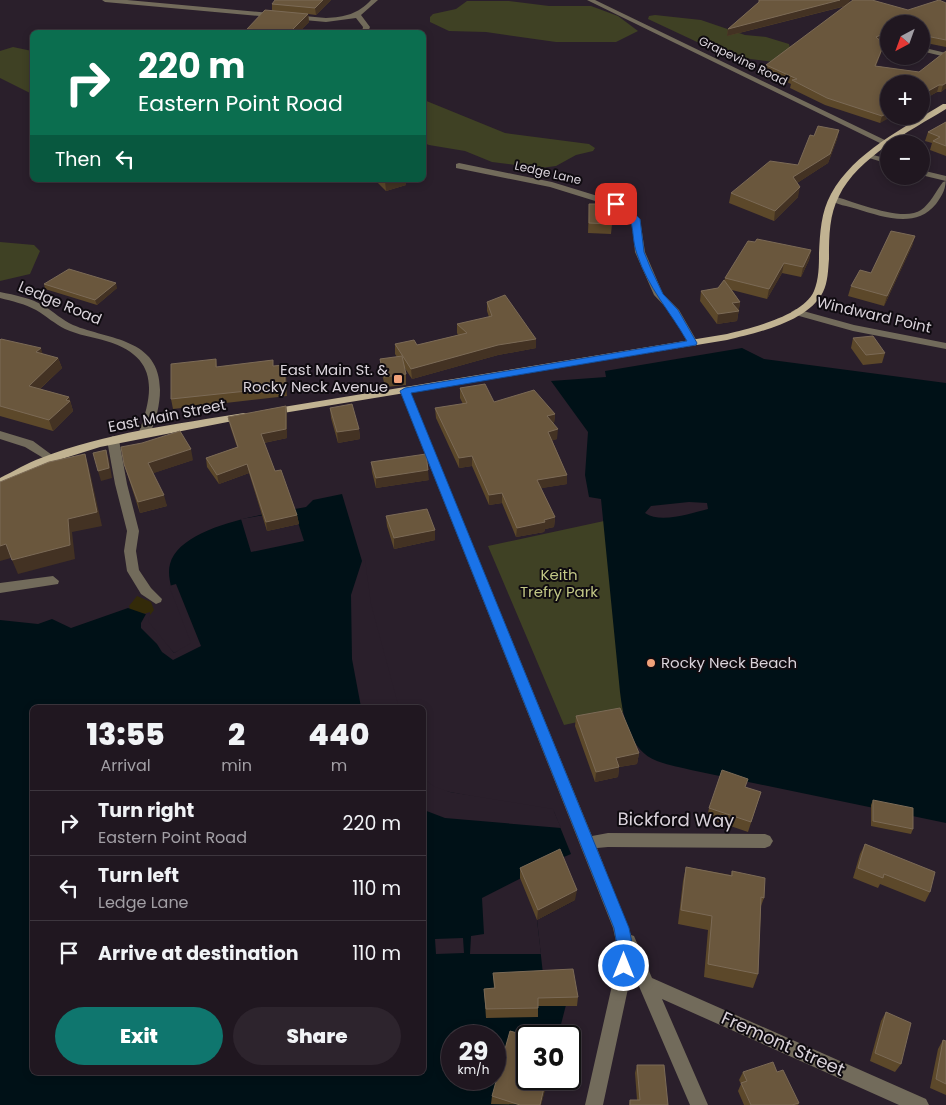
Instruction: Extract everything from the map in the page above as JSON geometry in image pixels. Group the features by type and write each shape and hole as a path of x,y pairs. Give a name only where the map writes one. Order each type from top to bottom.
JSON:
{"main road":[{"name":"East Main Street","path":"900,135 945,108"},
{"name":"East Main Street","path":"0,483 50,458 145,432 405,391 693,343 746,332 796,312 817,296 823,268 827,216 833,199 838,189 854,170 880,149"}],"street":[{"path":"105,0 326,20 358,16 365,12 375,0"},
{"name":"Grapevine Road","path":"590,0 880,140"},
{"path":"358,16 368,27 366,30"},
{"path":"930,52 946,55"},
{"path":"872,156 880,159"},
{"name":"Ledge Lane","path":"459,166 552,185 624,207 636,219 640,252 659,295 675,312 693,343"},
{"path":"930,175 946,179"},
{"path":"833,199 900,217 914,216 923,212 946,184"},
{"name":"Ledge Road","path":"0,295 35,305 70,327 123,343 145,359 152,369 157,382 152,410 145,432"},
{"name":"Windward Point","path":"796,312 854,328 946,346"},
{"path":"405,391 621,928 699,1105"},
{"path":"0,435 30,444 50,458"},
{"path":"113,440 121,484 133,531 130,551 133,571 146,591 156,599"},
{"path":"1,583 53,581"},
{"name":"Bickford Way","path":"587,843 608,840 765,841"},
{"path":"594,1105 622,982 626,951 621,928"},
{"name":"Fremont Street","path":"646,984 920,1105"}],"green space":[{"path":"467,1 509,1 549,6 591,6 618,16 638,31 616,42 556,42 486,32 449,31 430,22 430,17 433,14 456,9"},
{"path":"649,16 701,20 745,35 766,37 789,44 791,52 789,64 727,56 648,19"},
{"path":"13,47 30,51 30,93 0,78 0,51"},
{"path":"426,101 505,133 589,144 595,148 593,151 576,155 556,166 541,168 492,162 465,151 426,144"},
{"path":"0,242 34,245 40,251 30,274 0,281"},
{"name":"Keith Trefry Park","path":"604,521 623,712 564,725 488,546"}],"sand":[{"path":"137,596 151,602 154,610 150,615 150,612 114,623 130,608 129,606"}],"shaded area":[{"path":"742,348 764,359 946,383 946,823 673,766 657,761 640,750 626,722 621,702 601,499 589,497 585,475 588,432 551,381 606,377 605,371","holes":["689,502 707,503 708,509 676,517 659,518 645,513 651,506"]},
{"path":"342,494 362,561 369,605 395,705 30,705 30,1075 426,1075 426,783 434,789 554,812 571,854 559,859 575,900 537,920 543,974 574,974 561,1025 516,1025 516,1090 545,1090 541,1105 0,1105 0,620 38,624 52,619 71,628 128,608 148,615 145,622 174,653 194,644 170,582 170,564 178,550 191,539 209,530 251,517 306,507 313,500"}],"pier":[{"path":"294,510 304,541 251,552 241,519"},
{"path":"365,560 371,604 398,705 361,705 352,659 351,595 362,561"},
{"path":"176,584 201,646 173,660 162,652 157,644 141,628 141,623 146,614 150,613 148,621 174,653 191,643 169,586"},
{"path":"426,780 435,787 450,792 553,809 561,828 445,818 426,811"},
{"path":"559,859 575,900 537,920 541,954 470,954 471,936 484,934 482,898"},
{"path":"463,938 464,953 436,954 435,939"}],"building":[{"path":"275,0 323,0 315,8 272,4"},
{"path":"759,0 840,0 728,29"},
{"path":"853,0 872,0 908,10 939,0 946,3 946,40 930,37 930,15 880,15 880,35 876,37 880,40 880,54 875,66 919,72 946,51 946,83 930,90 930,75 880,75 880,115 827,98 792,80 797,79 766,65"},
{"path":"265,10 308,14 292,30 247,29"},
{"path":"946,122 946,146 933,141 940,137 928,132"},
{"path":"818,126 839,130 830,154 793,177 800,187 775,211 731,193 770,161 798,165 810,135 814,136"},
{"path":"589,204 610,204 612,224 589,223"},
{"path":"891,231 915,236 887,296 851,286 860,270 871,273"},
{"path":"757,239 811,250 803,267 784,263 769,289 725,278 748,241 755,242"},
{"path":"69,269 116,283 95,300 44,284"},
{"path":"724,280 740,302 732,303 739,311 718,314 701,291 718,288"},
{"path":"505,295 536,339 498,345 411,369 395,344 414,340 417,345 467,333 457,324 492,316 487,302"},
{"path":"873,336 885,353 866,355 853,338"},
{"path":"1,339 41,348 36,352 58,358 29,386 69,397 66,400 70,401 49,420 0,406"},
{"path":"402,356 406,374 384,377 380,359"},
{"path":"216,359 216,367 273,360 273,366 285,365 285,387 171,399 171,364"},
{"path":"485,384 494,402 534,390 555,414 547,416 558,429 548,432 567,475 537,480 555,517 544,520 545,522 517,528 502,493 489,495 472,456 459,458 435,408 467,403 460,388"},
{"path":"352,404 359,429 337,432 330,408"},
{"path":"286,406 286,429 261,434 275,471 281,470 297,515 266,522 247,464 217,475 206,458 238,447 228,417"},
{"path":"180,431 191,449 148,463 164,495 138,502 124,464 121,447 142,443"},
{"path":"106,450 109,468 98,471 93,453"},
{"path":"85,454 97,512 68,519 70,545 12,560 6,544 0,546 0,482 49,462"},
{"path":"426,454 428,470 376,478 371,462"},
{"path":"427,509 435,530 394,538 386,516"},
{"path":"620,708 639,753 616,758 619,767 596,772 576,716"},
{"path":"722,770 748,779 745,787 761,792 751,822 709,808"},
{"path":"873,800 913,808 913,829 873,821"},
{"path":"865,844 935,872 930,892 884,874 883,878 858,868"},
{"path":"560,849 577,890 538,910 520,868"},
{"path":"686,867 732,876 732,871 765,878 764,898 761,897 758,974 708,964 712,916 681,910"},
{"path":"573,969 578,997 538,998 538,1008 486,1009 484,989 495,988 493,973"},
{"path":"886,1012 911,1023 901,1064 875,1053"},
{"path":"510,1031 516,1033 516,1090 543,1090 540,1105 520,1105 492,1096 494,1090 506,1090 506,1045"},
{"path":"943,1040 946,1041 946,1084 936,1079"},
{"path":"773,1062 777,1072 783,1070 799,1103 792,1105 751,1105 741,1083 747,1081 743,1072"},
{"path":"637,1065 664,1065 668,1105 630,1105 630,1100 640,1100"}],"place":[{"name":"East Main St. & Rocky Neck Avenue","path":"398,379"},
{"name":"Rocky Neck Beach","path":"651,663"}],"route":[{"path":"616,204 624,207 636,219 640,252 647,269 659,295 675,312 693,343 405,391 621,928 626,951 624,966"}]}
